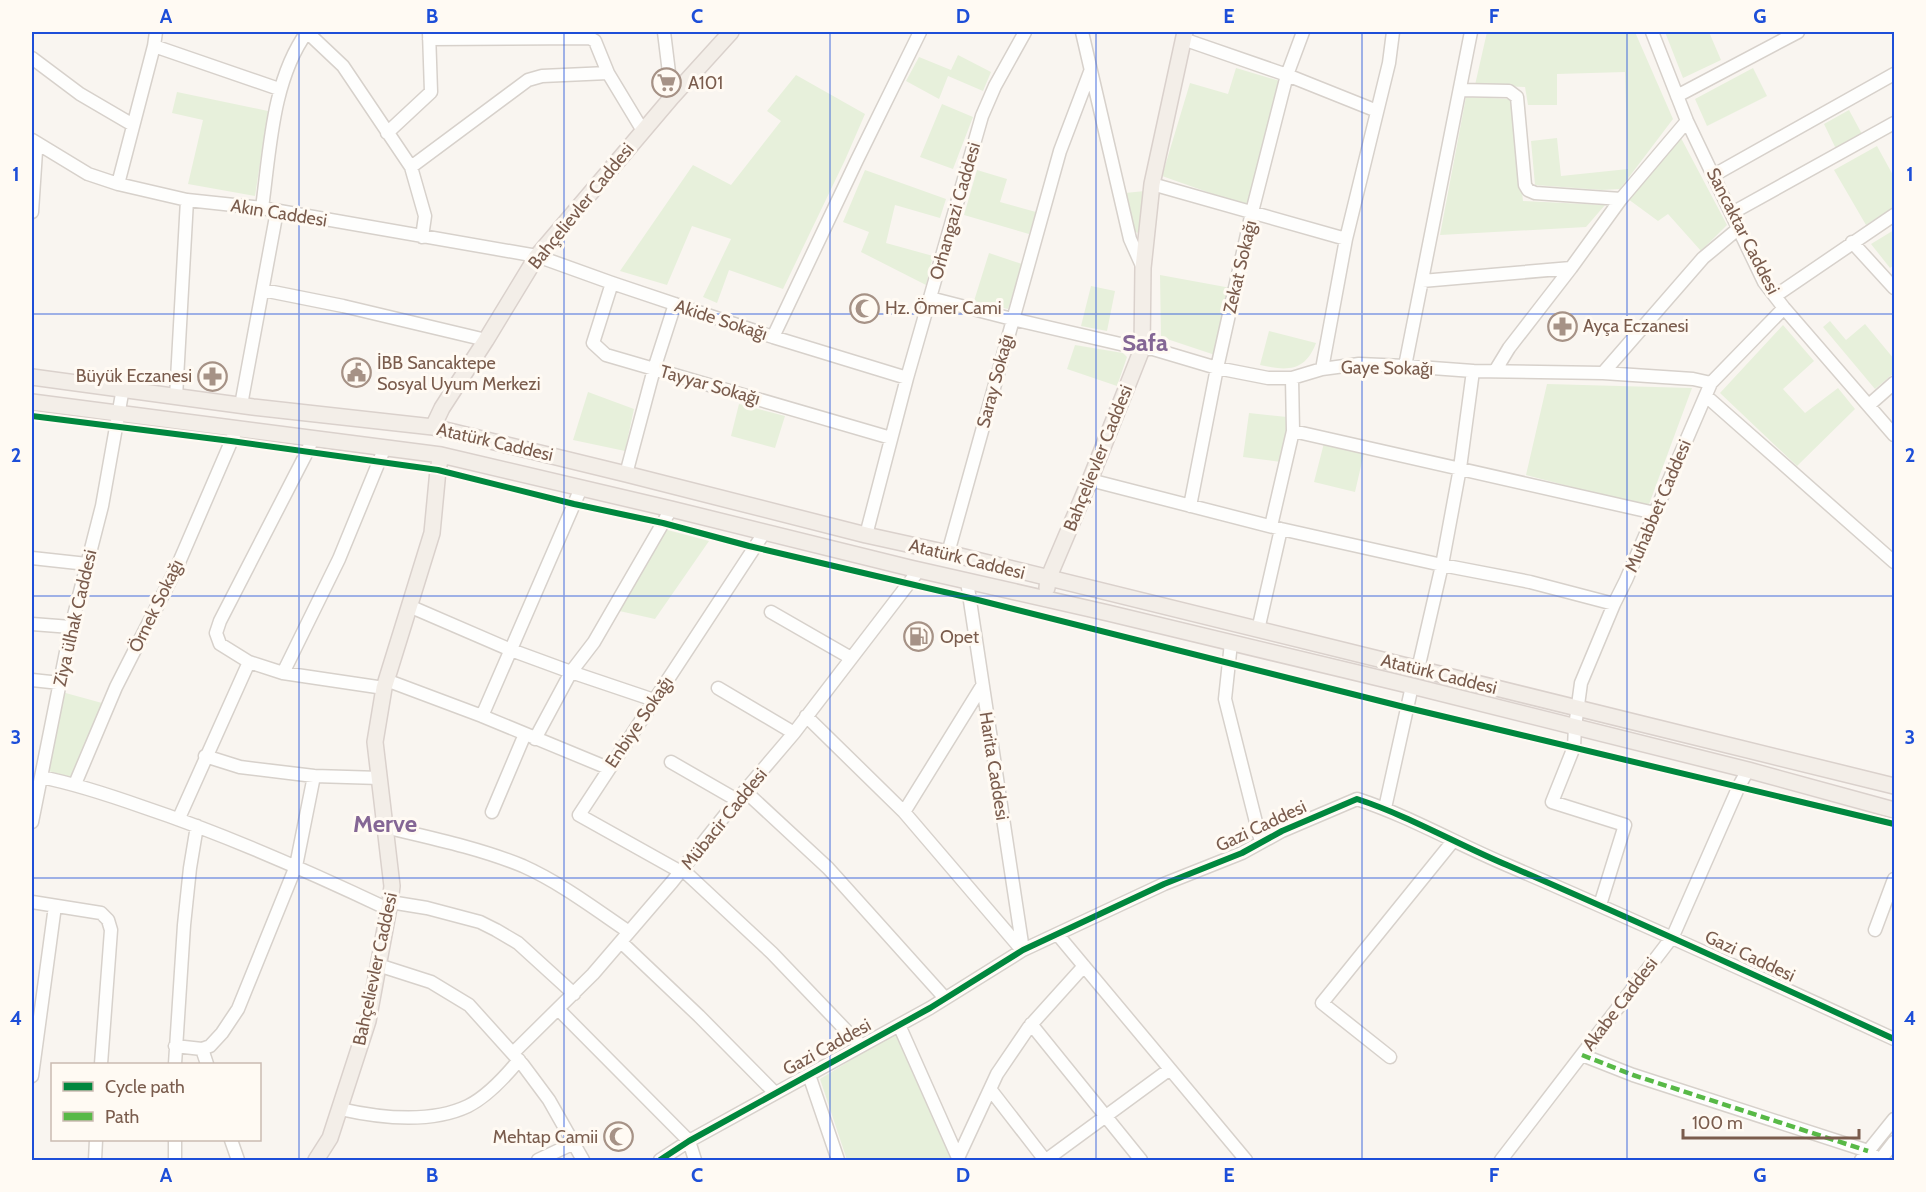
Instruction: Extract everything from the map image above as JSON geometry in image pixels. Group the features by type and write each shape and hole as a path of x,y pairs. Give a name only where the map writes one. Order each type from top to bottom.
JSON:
{"main road":[{"name":"Bahçelievler Caddesi","path":"433,427 442,408 537,256 672,97 731,32"},
{"name":"Bahçelievler Caddesi","path":"1045,598 1048,579 1142,350 1143,268 1152,184 1184,35"},
{"name":"Atatürk Caddesi","path":"32,377 176,397 433,427 866,536 948,553 1894,786"},
{"name":"Atatürk Caddesi","path":"32,402 441,455 1412,686 1748,770 1894,810"},
{"path":"433,427 436,446 441,455"},
{"name":"Bahçelievler Caddesi","path":"316,1161 330,1138 368,1021 389,905 392,886 375,742 385,684 432,532 441,455"}],"street":[{"path":"118,184 156,32"},
{"path":"262,208 279,89 295,48 307,32 343,66 411,167 425,216 422,237"},
{"path":"664,32 672,97"},
{"path":"773,337 920,32"},
{"name":"Orhangazi Caddesi","path":"866,536 907,378 982,116 995,86 1025,32"},
{"path":"1082,32 1130,239 1143,268"},
{"name":"Zekat Sokağı","path":"1190,506 1217,368 1252,212 1287,75 1303,32"},
{"path":"1322,369 1346,239 1389,63 1393,32"},
{"path":"1405,366 1471,32"},
{"name":"Sancaktar Caddesi","path":"1652,32 1687,121 1764,282 1894,435"},
{"path":"1677,96 1798,32"},
{"path":"387,133 430,92 429,35 590,38 595,41 608,74 643,131"},
{"path":"1184,35 1377,111"},
{"path":"154,46 279,89"},
{"path":"32,58 80,94 133,125"},
{"name":"Saray Sokağı","path":"948,553 1060,151 1090,72"},
{"path":"411,167 528,80 542,76 608,74"},
{"path":"1714,175 1894,74"},
{"path":"1461,90 1509,91 1517,98 1525,185 1528,190 1535,193 1621,199"},
{"path":"1495,371 1509,348 1621,199 1687,121"},
{"path":"1732,213 1894,123"},
{"path":"32,212 35,147"},
{"name":"Akın Caddesi","path":"35,147 88,174 118,184 186,200 262,208 537,256"},
{"path":"1152,184 1346,239"},
{"path":"176,397 186,200"},
{"path":"241,405 277,211"},
{"path":"1775,296 1894,215"},
{"path":"1603,373 1703,258 1739,228"},
{"path":"1852,242 1894,288"},
{"name":"Akide Sokağı","path":"537,256 773,337 907,378"},
{"path":"1422,281 1571,268"},
{"name":"Tayyar Sokağı","path":"612,283 593,343 606,355 891,438"},
{"path":"263,290 486,340"},
{"name":"Gaye Sokağı","path":"930,297 1012,319 1142,350 1153,349 1217,368 1268,378 1293,378 1322,369 1359,364 1473,371 1603,373 1693,379 1711,383"},
{"path":"626,474 654,369 675,304"},
{"name":"Muhabbet Caddesi","path":"1600,905 1625,825 1552,802 1574,747 1581,683 1711,383 1784,308"},
{"path":"1418,669 1442,565 1460,468 1473,371"},
{"path":"1258,630 1293,431 1293,378"},
{"path":"1869,405 1894,383"},
{"name":"Ziya ülhak Caddesi","path":"32,822 71,627 102,506 123,388"},
{"path":"1706,396 1894,561"},
{"name":"Örnek Sokağı","path":"75,784 116,687 177,567 237,428"},
{"path":"1293,431 1655,513"},
{"path":"312,440 219,621 216,633 220,644 249,662 284,673 385,684 482,716 608,768"},
{"path":"284,673 339,559 385,447"},
{"path":"1090,480 1276,528 1530,582 1614,604"},
{"path":"482,716 581,488"},
{"path":"492,812 530,736 571,672 594,642 671,508"},
{"name":"Enbiye Sokağı","path":"682,871 579,815 764,533"},
{"path":"32,558 87,564"},
{"name":"Mübacir Caddesi","path":"340,1109 359,1114 409,1118 444,1115 470,1106 500,1082 516,1056 682,871 794,733 919,570"},
{"name":"Harita Caddesi","path":"968,581 1023,950"},
{"path":"409,606 511,650 654,700"},
{"path":"771,612 851,658"},
{"path":"32,624 71,627"},
{"path":"1231,643 1225,699 1261,842"},
{"path":"179,818 249,662"},
{"path":"32,680 60,683"},
{"path":"904,812 982,686"},
{"path":"1384,808 1412,686"},
{"path":"718,688 794,733"},
{"path":"806,716 904,812 1023,950"},
{"path":"205,756 240,767 314,776 380,778"},
{"path":"671,762 741,796 828,868 944,997"},
{"name":"Akabe Caddesi","path":"1501,1161 1672,936 1738,786 1748,770"},
{"path":"174,1046 202,1049 210,1046 222,1034 238,1009 296,866 314,776"},
{"path":"41,777 75,784 179,818 389,905 427,908 480,922 518,943 573,994"},
{"name":"Gazi Caddesi","path":"660,1161 689,1141 861,1046 1023,950 1164,884 1242,853 1282,831 1357,799 1384,808 1453,841 1672,936 1894,1039"},
{"path":"175,1063 174,1046 184,926 197,826"},
{"path":"385,827 467,848 524,867 567,890 625,937 775,1093"},
{"path":"1390,1057 1322,1003 1453,841"},
{"path":"682,871 772,953 861,1046"},
{"path":"1875,930 1894,879"},
{"path":"32,902 101,913 108,920 111,930 101,1063"},
{"path":"32,1076 55,906"},
{"path":"1058,935 1242,1159"},
{"path":"378,965 431,982 469,1005 516,1056 549,1100 583,1161"},
{"path":"959,1159 997,1074 1031,1024 1084,966"},
{"path":"558,1009 689,1141 695,1161"},
{"path":"899,1024 959,1159"},
{"path":"1031,1024 1141,1161"},
{"path":"202,1049 206,1063"},
{"path":"1582,1055 1880,1161 1894,1142"},
{"path":"990,1089 1046,1161 1170,1070"},
{"path":"809,1075 838,1161"},
{"path":"1865,1156 1894,1119"},
{"path":"95,1161 96,1141"},
{"path":"175,1141 175,1161"},
{"path":"231,1141 238,1161"},
{"path":"538,1161 572,1144"}],"green space":[{"path":"1487,32 1635,32 1673,119 1620,189 1602,190 1535,185 1531,141 1557,138 1561,176 1628,169 1625,72 1557,74 1557,105 1528,105 1525,87 1475,85"},
{"path":"1665,32 1709,32 1721,60 1683,78"},
{"path":"958,55 991,72 983,91 948,76 939,99 906,81 919,57 951,70"},
{"path":"1236,68 1280,81 1250,207 1162,176 1190,83 1228,94"},
{"path":"1753,68 1767,96 1707,126 1695,99"},
{"path":"796,75 865,114 783,289 729,270 717,303 703,297 731,239 692,226 667,285 620,271 693,165 731,185 781,121 767,111"},
{"path":"177,92 268,111 255,196 188,184 203,120 172,113"},
{"path":"1466,97 1512,99 1523,201 1605,205 1586,227 1440,235"},
{"path":"942,104 973,117 953,169 920,157"},
{"path":"1849,110 1862,134 1837,151 1824,124"},
{"path":"1681,138 1727,225 1701,251 1668,214 1658,221 1628,199"},
{"path":"1877,146 1894,177 1894,207 1866,225 1834,170"},
{"path":"865,170 946,199 940,218 895,205 886,243 933,256 926,285 861,252 869,232 843,222"},
{"path":"977,170 1007,179 1000,202 1036,212 1029,234 964,215"},
{"path":"1145,191 1142,231 1139,233 1135,232 1125,193"},
{"path":"1894,230 1894,265 1890,268 1871,244"},
{"path":"989,253 1022,264 1008,309 974,301"},
{"path":"1160,275 1231,288 1215,355 1161,337"},
{"path":"1091,286 1115,291 1107,331 1081,326"},
{"path":"1830,321 1846,340 1865,324 1894,359 1894,373 1875,389 1823,327"},
{"path":"1783,325 1814,361 1783,389 1805,413 1838,388 1855,409 1797,466 1720,393"},
{"path":"1269,331 1316,343 1306,360 1294,367 1279,368 1260,365"},
{"path":"1075,345 1123,353 1127,357 1117,386 1067,369"},
{"path":"1547,384 1692,388 1648,507 1526,475"},
{"path":"588,392 634,409 625,451 573,440"},
{"path":"739,404 785,416 775,448 731,436"},
{"path":"1249,413 1287,417 1287,440 1281,462 1243,457"},
{"path":"1324,443 1364,453 1355,492 1314,482"},
{"path":"656,527 709,541 655,619 615,610"},
{"path":"62,692 102,703 71,777 48,771"},
{"path":"898,1031 954,1160 847,1160 820,1079"}],"marked path":[{"path":"1582,1055 1633,1075 1868,1151"}],"cycle path":[{"path":"32,416 438,470 970,598 1408,708 1894,824"},
{"path":"660,1160 689,1141 930,1008 1023,950 1164,884 1242,853 1282,831 1357,799 1414,822 1894,1039"}],"place":[{"name":"A101","path":"667,83"},
{"name":"Hz. Ömer Cami","path":"864,308"},
{"name":"Ayça Eczanesi","path":"1562,326"},
{"name":"İBB Sancaktepe Sosyal Uyum Merkezi","path":"356,373"},
{"name":"Büyük Eczanesi","path":"213,376"},
{"name":"Opet","path":"919,637"},
{"name":"Mehtap Camii","path":"619,1137"}],"district":[{"name":"Safa","path":"1145,343"},
{"name":"Merve","path":"385,824"}]}
